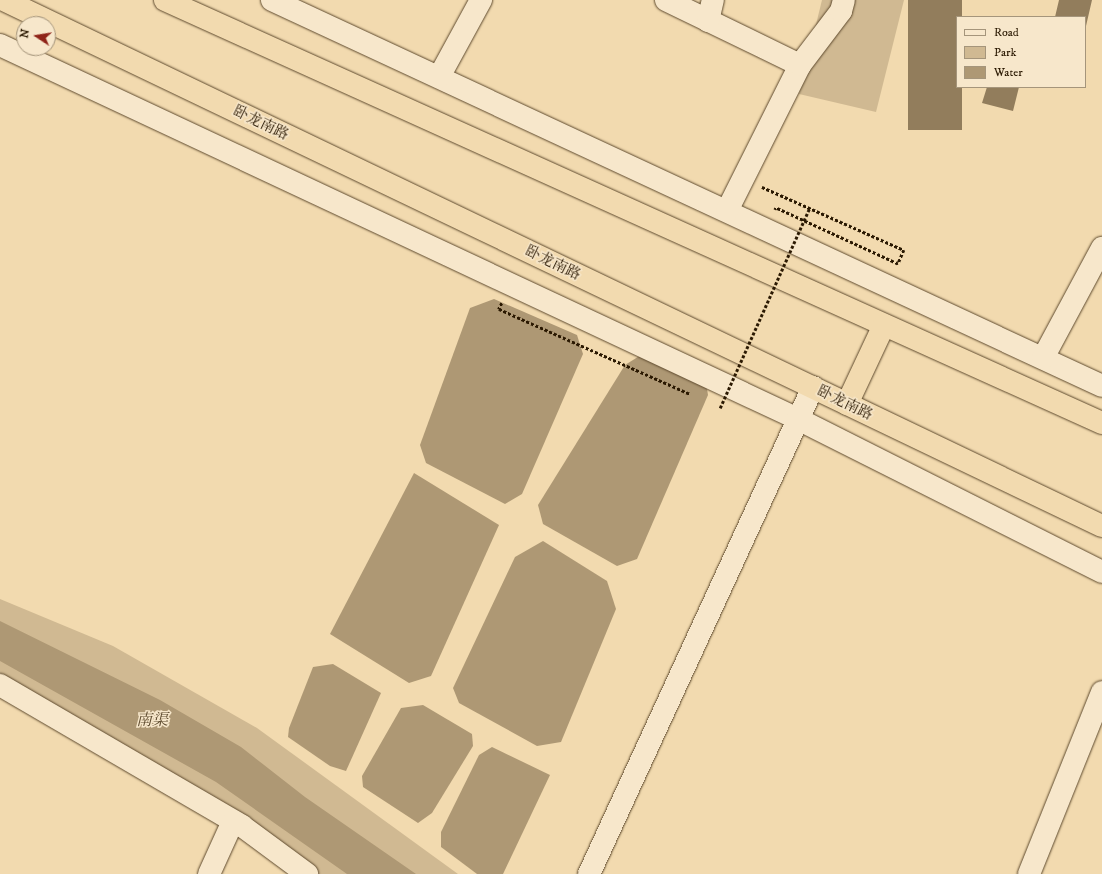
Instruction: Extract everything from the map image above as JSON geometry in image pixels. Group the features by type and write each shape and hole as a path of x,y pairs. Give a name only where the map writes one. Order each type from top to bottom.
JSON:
{"highway":[{"name":"卧龙南路","path":"4,0 1102,526"},
{"path":"165,0 1102,423"},
{"path":"847,404 884,325"}],"street":[{"path":"272,0 1102,386"},
{"path":"439,77 481,0"},
{"path":"666,0 800,66"},
{"path":"708,21 713,0"},
{"path":"727,211 800,66 841,11 844,0"},
{"path":"0,45 798,419 1102,572"},
{"path":"1042,358 1102,248"},
{"path":"589,874 812,387"},
{"path":"0,685 233,820 307,874"},
{"path":"1030,874 1102,692"},
{"path":"209,874 233,820"}],"path":[{"path":"759,186 810,207 904,250 898,264 814,225"},
{"path":"713,405 720,408 810,207"},
{"path":"530,321 692,395"}],"green space":[{"path":"822,0 904,0 876,112 799,94"},
{"path":"0,599 113,646 257,728 458,874 307,874 0,685"}],"water":[{"path":"494,299 577,335 583,354 522,494 505,504 426,463 420,445 470,308"},
{"path":"641,355 706,383 708,395 637,559 617,566 543,524 538,505 625,365"},
{"path":"414,473 499,525 431,676 409,683 330,634"},
{"path":"543,541 607,581 616,609 561,742 537,746 459,703 453,688 515,557"},
{"name":"南渠","path":"0,621 160,700 241,747 305,797 416,874 347,874 216,782 0,661"},
{"path":"333,664 381,693 346,771 330,766 288,737 289,728 313,667"},
{"path":"423,705 472,734 473,746 432,813 418,823 363,787 362,776 401,708"},
{"path":"492,747 550,775 503,874 477,874 441,847 441,832 479,755"}],"building":[{"path":"908,0 962,0 962,16 956,16 956,88 962,88 962,130 908,130"},
{"path":"1059,0 1092,0 1086,26 1086,16 1055,16"},
{"path":"987,88 1019,88 1013,111 982,103"}]}
